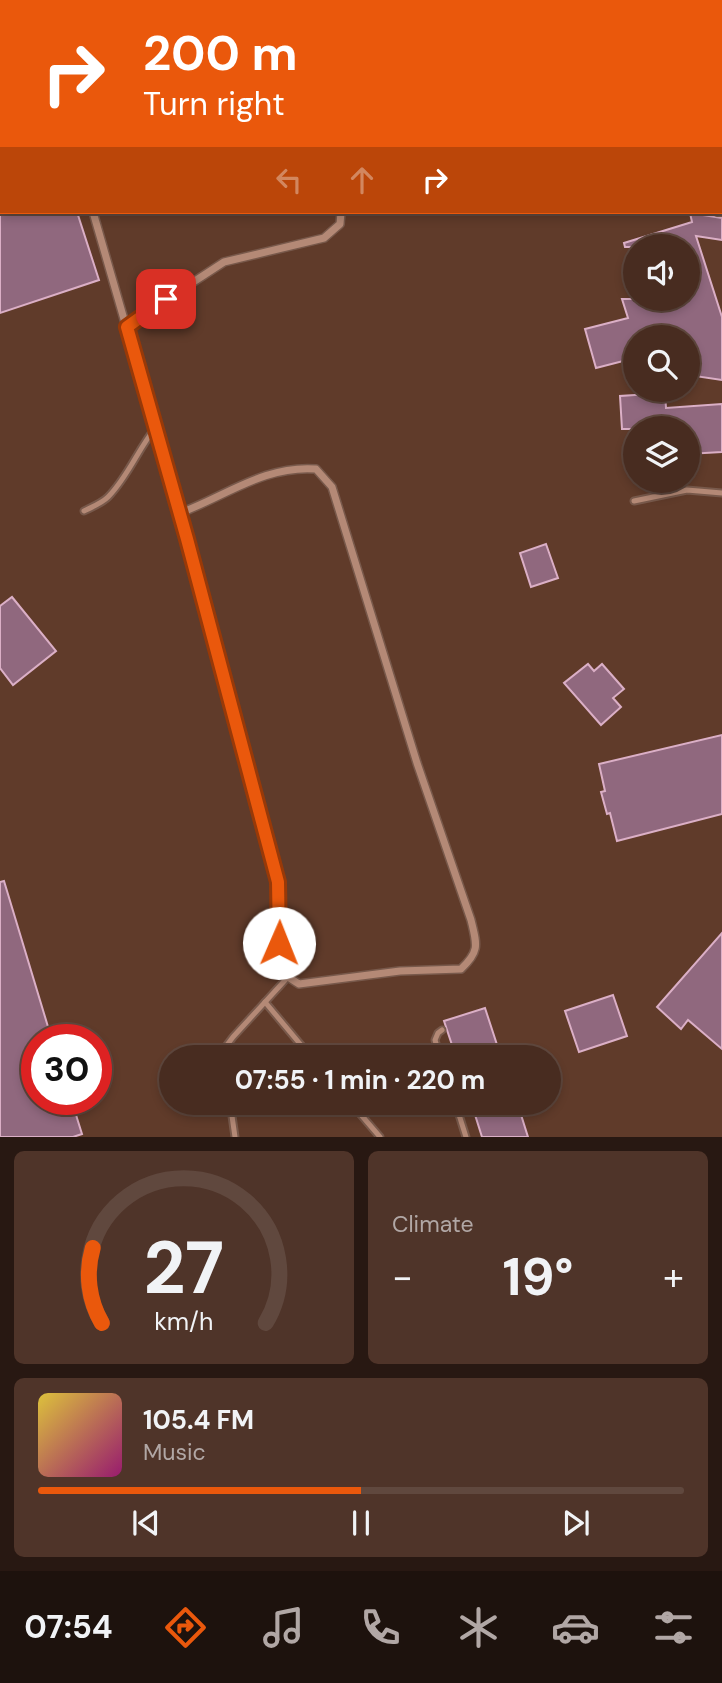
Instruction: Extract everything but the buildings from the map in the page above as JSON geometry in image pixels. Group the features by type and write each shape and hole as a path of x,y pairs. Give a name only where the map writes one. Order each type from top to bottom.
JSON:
{"street":[{"path":"94,214 180,513 278,882 278,962 288,976 299,984 373,974 461,969 473,957 477,944 471,920 417,763 332,487 316,469 295,468 255,480 180,513"},
{"path":"127,327 224,262 324,238 340,224 341,214"}],"lane":[{"path":"84,511 107,499 120,483 140,447 156,428"},
{"path":"634,501 687,490 722,493"},
{"path":"226,1045 288,976"},
{"path":"265,1002 301,1045"},
{"path":"436,1045 435,1040 442,1030"},
{"path":"232,1115 235,1137"},
{"path":"361,1115 380,1137"},
{"path":"459,1115 466,1137"}],"route":[{"path":"166,299 127,327 257,795 278,882 279,943"}]}
